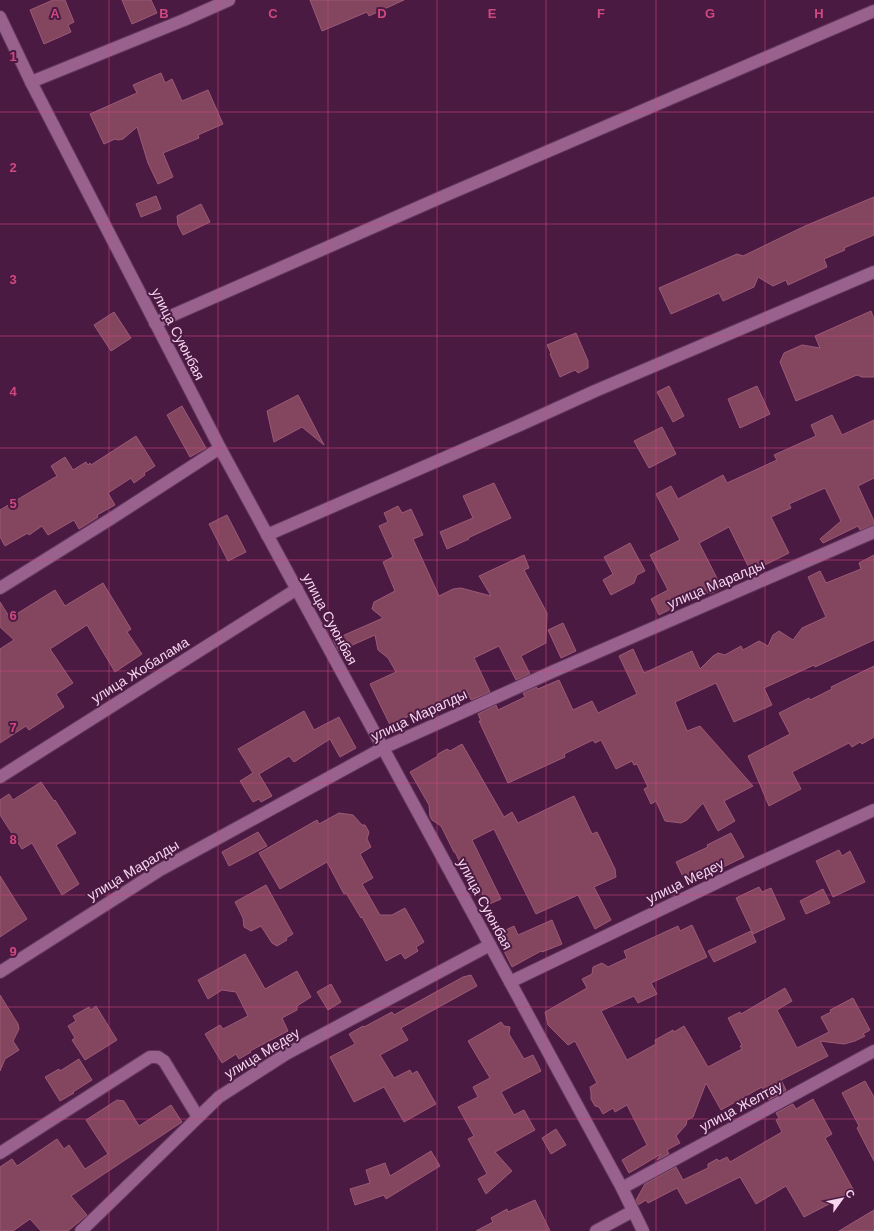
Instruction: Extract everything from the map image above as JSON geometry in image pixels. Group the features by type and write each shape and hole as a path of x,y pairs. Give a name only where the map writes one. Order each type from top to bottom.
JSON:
{"street":[{"path":"31,82 184,20 229,0"},
{"path":"155,323 458,190 874,11"},
{"name":"улица Суюнбая","path":"0,17 31,82 220,448 622,1188 643,1231"},
{"path":"267,535 520,426 595,391 874,272"},
{"path":"0,588 220,448"},
{"name":"улица Маралды","path":"0,972 160,870 383,748 554,671 874,532"},
{"name":"улица Жобалама","path":"0,777 297,589"},
{"name":"улица Медеу","path":"510,982 734,874 874,810"},
{"name":"улица Медеу","path":"81,1231 219,1097 286,1054 490,945"},
{"name":"улица Желтау","path":"622,1188 874,1051"},
{"path":"0,1153 150,1057 158,1058 164,1061 198,1117"},
{"path":"596,1231 633,1211"}],"building":[{"path":"53,0 65,0 74,22 68,25 71,32 44,44 30,10"},
{"path":"122,0 151,0 157,13 132,24"},
{"path":"310,0 404,0 369,16 367,12 322,31"},
{"path":"161,73 165,83 172,79 182,101 208,90 223,124 198,135 199,138 163,153 173,177 158,184 148,163 137,127 123,139 115,139 104,144 90,114 137,93 133,85"},
{"path":"156,196 161,209 141,217 136,204"},
{"path":"874,197 874,235 844,248 845,250 824,259 827,267 788,285 786,280 773,286 758,277 754,287 723,301 719,293 671,314 659,288 737,254 743,256 805,226"},
{"path":"201,204 210,222 183,235 178,225 177,216"},
{"path":"871,311 874,319 874,377 862,377 857,375 796,401 780,362 784,353 802,345 820,348 815,336"},
{"path":"114,312 131,338 111,351 94,325"},
{"path":"576,333 588,361 588,368 578,373 575,370 560,377 547,345"},
{"path":"669,386 684,416 673,422 657,392"},
{"path":"757,386 770,414 740,428 728,399"},
{"path":"298,395 324,445 302,427 274,442 267,411"},
{"path":"182,406 206,448 190,457 167,415"},
{"path":"832,415 842,435 874,420 874,478 858,486 874,521 874,525 860,530 858,526 823,543 820,539 841,521 825,488 789,504 791,508 771,517 789,553 751,572 729,527 699,543 722,588 710,594 709,592 692,601 691,599 659,615 651,599 668,590 650,555 680,540 656,494 671,486 678,499 723,475 727,483 777,460 774,455 816,436 811,425"},
{"path":"662,427 676,454 649,468 634,441"},
{"path":"136,436 155,466 144,473 145,475 134,483 131,478 108,493 115,505 97,515 98,517 79,529 74,520 48,535 42,526 29,535 28,533 5,546 0,537 0,510 57,476 51,466 65,457 73,470 86,462 88,465 90,463 91,465"},
{"path":"494,483 511,518 447,549 440,532 473,518 463,496"},
{"path":"398,506 402,513 411,509 423,535 413,539 439,596 453,589 461,588 491,596 479,576 524,555 529,568 524,570 547,613 546,643 521,656 530,674 516,680 499,646 474,658 490,692 471,700 466,689 390,725 370,684 396,672 388,658 378,650 375,635 339,651 333,640 383,618 372,609 374,602 395,591 383,562 393,557 379,526 388,522 384,513"},
{"path":"227,515 246,552 228,561 209,524"},
{"path":"630,543 645,571 637,575 634,583 611,595 603,580 613,574 604,557"},
{"path":"874,555 874,640 764,688 772,705 734,722 716,683 675,702 687,731 700,726 753,786 724,801 735,821 718,831 703,803 687,820 681,823 665,821 656,801 651,804 644,789 648,787 637,764 634,765 632,761 616,769 601,740 595,743 593,740 564,754 565,757 508,783 479,721 481,721 478,714 496,705 498,710 525,697 523,693 536,687 538,689 559,680 573,710 592,701 598,713 637,694 619,656 633,649 644,673 692,651 700,669 718,653 725,655 741,646 743,650 759,641 768,646 773,635 779,631 793,640 802,628 826,617 808,577 820,571 826,583 861,569 859,563"},
{"path":"103,583 131,629 127,632 142,654 115,672 87,625 50,649 73,683 56,694 64,707 29,730 26,726 0,743 0,649 14,640 0,627 0,602 10,618 55,590 65,606"},
{"path":"563,623 576,651 561,658 548,630"},
{"path":"874,666 874,737 862,744 860,742 852,747 849,743 792,772 801,789 769,806 748,756 790,734 779,713 809,698 810,700 832,689 831,687"},
{"path":"304,711 314,730 339,717 356,748 340,757 330,739 294,762 289,756 259,774 272,796 261,802 259,799 253,802 240,781 253,773 238,749"},
{"path":"462,744 504,817 512,812 518,823 574,796 592,834 597,832 615,869 616,877 594,887 611,920 595,929 578,895 536,914 494,829 472,840 501,899 487,905 481,891 475,889 466,871 464,871 441,826 432,820 429,805 410,772 447,749 450,751"},
{"path":"41,782 54,801 55,800 76,833 56,845 79,884 62,895 32,843 22,849 0,815 0,800 9,794 13,800"},
{"path":"339,813 353,815 362,825 365,825 369,832 367,839 371,847 360,854 373,878 362,884 380,915 392,915 405,908 424,942 416,947 418,951 405,959 401,953 386,961 362,917 361,918 346,893 344,894 327,862 280,889 259,853 317,820 319,824"},
{"path":"258,832 267,846 229,866 222,852"},
{"path":"731,833 744,857 686,883 676,862 708,847 707,845"},
{"path":"839,850 842,856 850,851 865,882 833,897 816,861"},
{"path":"0,876 27,919 0,937"},
{"path":"266,885 293,934 277,946 272,943 261,926 251,931 244,927 243,918 235,902"},
{"path":"759,887 762,892 771,888 785,919 753,934 736,898"},
{"path":"823,889 830,903 806,914 800,901"},
{"path":"552,920 562,944 542,952 541,951 512,967 496,935 514,926 518,935"},
{"path":"692,925 707,957 651,983 657,994 638,1003 634,996 601,1011 627,1060 656,1044 655,1040 684,1026 708,1067 742,1049 740,1046 742,1045 728,1018 740,1012 741,1014 785,988 792,1001 777,1010 797,1048 829,1032 821,1017 831,1012 830,1010 853,998 870,1030 863,1034 865,1036 844,1044 820,1041 828,1056 781,1080 786,1090 769,1100 762,1087 721,1110 706,1083 693,1117 687,1120 686,1125 676,1136 680,1143 667,1150 669,1154 657,1160 661,1154 629,1173 622,1160 647,1145 627,1105 615,1112 613,1108 603,1114 599,1107 595,1106 591,1099 590,1087 597,1083 575,1041 568,1045 548,1025 545,1012 587,988 582,979 592,974 593,967 602,963 608,967 627,958 624,951 678,926 680,931"},
{"path":"751,931 756,942 714,962 708,951"},
{"path":"245,954 265,989 297,971 311,997 297,1006 297,1010 282,1018 288,1031 250,1051 251,1052 239,1059 236,1054 222,1063 205,1034 220,1025 223,1029 248,1016 236,992 222,990 208,999 198,980"},
{"path":"471,975 477,986 401,1028 408,1040 380,1055 394,1078 410,1070 412,1074 417,1071 436,1104 404,1122 384,1087 354,1102 330,1057 355,1044 349,1034 392,1012 394,1015 463,977"},
{"path":"331,984 341,1002 328,1010 317,992"},
{"path":"0,995 18,1024 19,1029 13,1041 19,1050 5,1059 0,1071"},
{"path":"96,1006 117,1040 85,1060 72,1040 75,1038 68,1026 76,1021 73,1016 89,1007 91,1010"},
{"path":"501,1022 504,1026 510,1027 509,1034 524,1059 533,1055 541,1071 501,1092 514,1115 524,1110 535,1130 495,1152 512,1171 486,1194 478,1179 487,1174 468,1139 474,1136 458,1107 478,1097 473,1087 490,1078 468,1041"},
{"path":"79,1059 92,1080 60,1101 45,1077 59,1069 60,1071"},
{"path":"865,1081 874,1097 874,1161 857,1128 859,1126 842,1093"},
{"path":"813,1099 832,1134 825,1138 854,1191 804,1217 786,1186 756,1204 740,1177 686,1204 677,1188 648,1203 646,1200 638,1205 636,1200 645,1184 676,1167 683,1180 708,1168 708,1164 717,1159 719,1161 727,1157 730,1162 782,1132 776,1120 779,1118 776,1113 793,1104 796,1109"},
{"path":"117,1100 124,1101 139,1126 171,1105 182,1122 71,1196 87,1215 68,1231 41,1231 30,1219 13,1231 0,1231 0,1167 12,1159 17,1166 57,1139 64,1149 69,1145 85,1169 108,1154 86,1120"},
{"path":"556,1129 566,1145 551,1154 542,1138"},
{"path":"431,1151 440,1166 386,1199 384,1195 355,1205 350,1189 370,1183 366,1170 385,1163 390,1176"},
{"path":"535,1200 550,1231 476,1231 493,1222 491,1218 507,1209 508,1212"},
{"path":"874,1210 874,1231 839,1231"}]}
